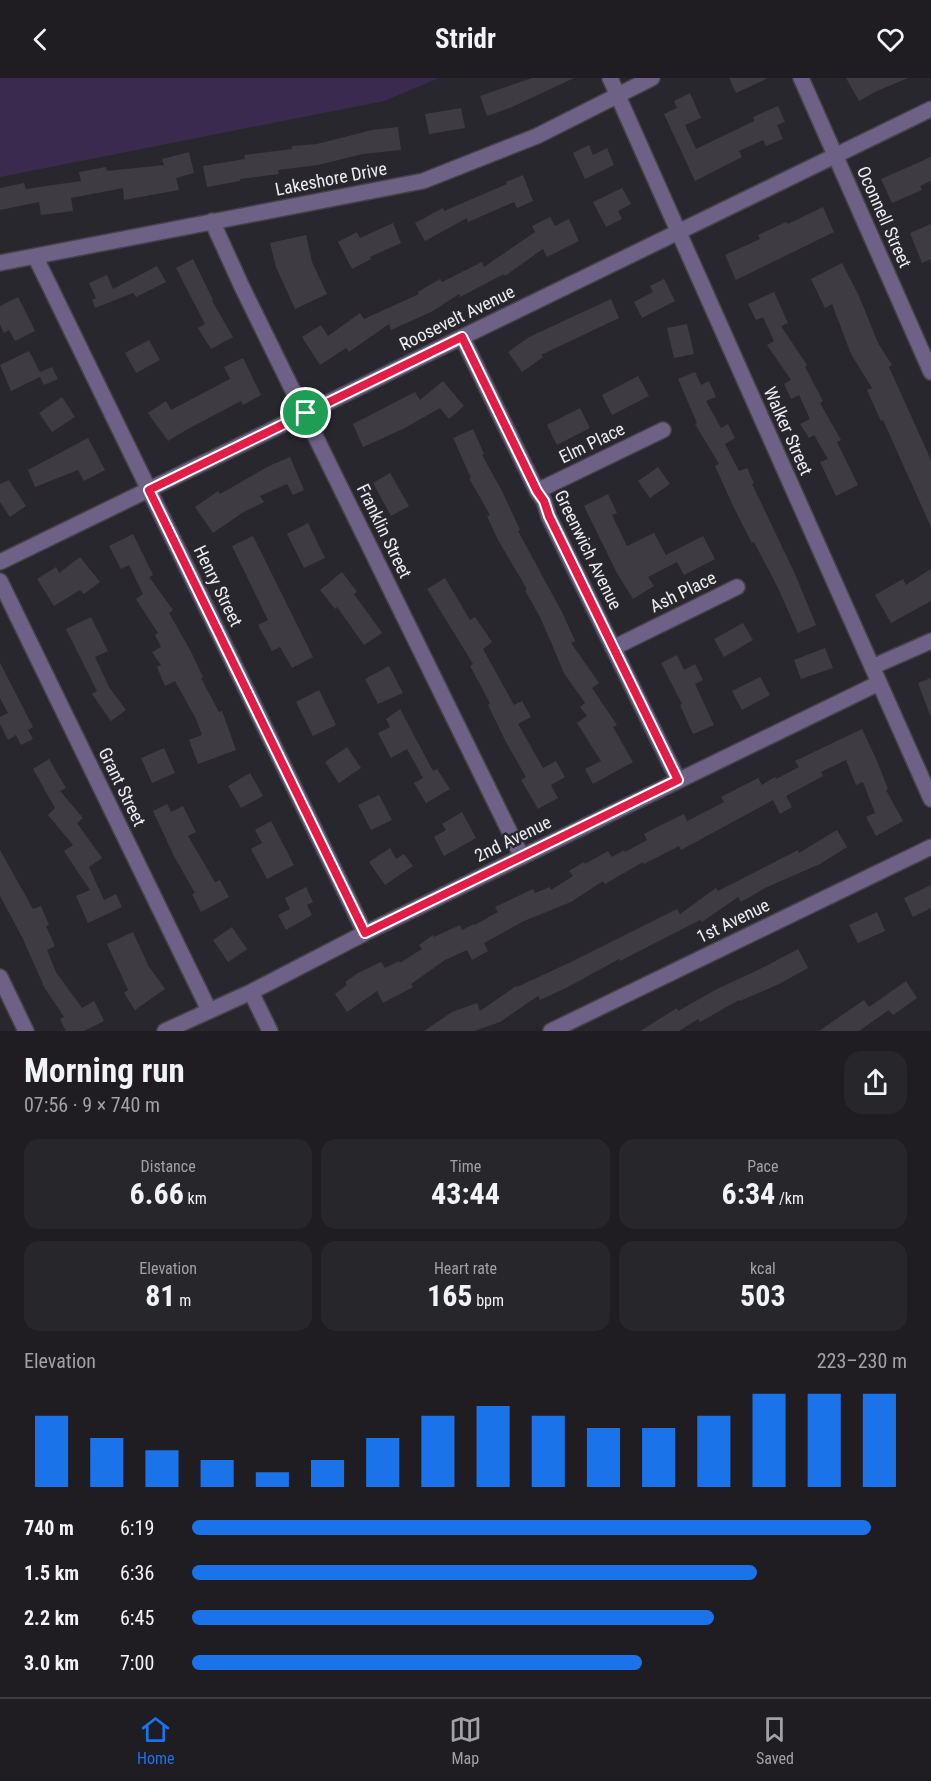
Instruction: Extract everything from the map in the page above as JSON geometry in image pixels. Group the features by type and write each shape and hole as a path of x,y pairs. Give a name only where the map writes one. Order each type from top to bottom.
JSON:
{"street":[{"name":"Walker Street","path":"610,78 931,799"},
{"name":"Lakeshore Drive","path":"0,263 423,181 537,136 652,78"},
{"name":"Oconnell Street","path":"801,78 931,372"},
{"name":"Roosevelt Avenue","path":"0,562 931,109"},
{"name":"Franklin Street","path":"212,221 242,287 306,413 522,857"},
{"name":"Henry Street","path":"35,256 365,933"},
{"name":"Greenwich Avenue","path":"462,337 544,501 549,516 678,780"},
{"name":"Elm Place","path":"537,491 663,430"},
{"name":"Grant Street","path":"0,581 209,1010"},
{"name":"Ash Place","path":"613,648 737,587"},
{"path":"872,667 931,641"},
{"name":"2nd Avenue","path":"165,1031 250,992 365,933 879,683"},
{"name":"1st Avenue","path":"551,1031 931,847"},
{"path":"0,977 26,1031"},
{"path":"250,992 270,1031"}],"shaded area":[{"path":"0,78 439,78 384,101 0,177"}],"building":[{"path":"532,78 574,78 487,116 480,96"},
{"path":"729,78 768,78 736,93"},
{"path":"846,78 908,78 859,101"},
{"path":"690,93 701,118 685,125 696,149 754,121 753,117 778,106 785,122 777,125 783,139 766,146 763,140 739,151 742,157 695,181 664,114 677,108 674,101"},
{"path":"461,108 465,128 429,134 425,114"},
{"path":"398,127 401,150 363,154 318,165 278,170 279,174 240,179 240,181 207,187 203,166 245,159 244,155 292,149 292,146 317,144 372,130"},
{"path":"589,145 593,155 607,148 614,165 585,179 573,153"},
{"path":"189,152 194,173 176,178 179,190 124,200 123,188 71,198 73,211 41,215 39,202 0,210 0,188 24,183 26,189 81,181 79,172 106,167 107,171 164,165 162,159"},
{"path":"931,157 931,181 920,186 922,190 892,203 881,179"},
{"path":"523,175 533,201 517,208 514,202 468,222 467,218 425,241 415,223 443,208 444,211"},
{"path":"622,188 631,204 618,211 622,219 606,227 593,202"},
{"path":"823,207 834,232 736,280 725,255 760,239 758,235"},
{"path":"550,217 555,226 569,219 579,241 547,257 543,249 505,276 504,274 460,297 459,294 431,312 391,330 389,324 349,352 346,348 320,365 302,337 321,325 328,336 360,313 364,319 419,294 418,292 440,279 442,282 482,262 484,267 535,232 532,226"},
{"path":"393,223 401,243 370,257 371,259 352,269 338,242 357,232 360,238"},
{"path":"931,224 931,259 922,263 910,233"},
{"path":"306,235 312,262 327,294 295,309 276,267 270,243"},
{"path":"193,259 212,301 233,337 211,349 198,328 205,324 176,268"},
{"path":"842,263 859,296 878,343 892,365 889,367 931,460 931,527 867,390 872,388 851,354 832,304 825,308 811,279"},
{"path":"157,266 166,282 136,297 133,293 95,308 92,300 96,298 89,283 107,275 113,289"},
{"path":"664,279 675,301 642,318 634,302 653,292 650,286"},
{"path":"774,292 788,323 781,326 807,365 805,367 823,401 820,403 841,440 837,442 858,485 836,496 820,462 828,459 814,435 809,438 800,424 810,419 799,395 791,399 784,384 791,380 767,345 774,341 763,317 756,320 748,304"},
{"path":"18,297 35,331 15,341 9,330 4,333 0,325 0,306"},
{"path":"611,299 619,318 541,355 543,357 522,372 508,352 529,337"},
{"path":"687,324 694,354 674,358 667,328"},
{"path":"149,340 160,360 136,373 125,353"},
{"path":"29,351 40,372 52,367 58,379 44,385 40,377 11,391 0,365"},
{"path":"243,358 261,395 243,405 241,401 168,441 148,413 166,401 171,410 230,379 224,367"},
{"path":"695,372 701,385 709,381 716,397 706,401 721,428 728,424 735,438 725,444 739,471 747,468 754,483 752,484 795,574 816,625 798,633 778,588 734,508 715,466 719,464 695,424 697,423 678,379"},
{"path":"638,376 649,396 612,415 602,395"},
{"path":"443,381 464,406 449,419 440,408 405,428 363,447 353,424 415,392 420,400"},
{"path":"62,397 75,417 52,432 39,413"},
{"path":"580,408 590,428 557,445 547,425"},
{"path":"473,429 484,454 482,455 502,491 520,530 518,531 563,614 575,641 571,643 599,683 592,688 617,725 613,727 633,762 593,784 585,769 601,761 577,723 587,716 580,707 585,703 564,673 541,619 525,590 527,589 498,540 487,516 490,515 469,478 471,478 453,438"},
{"path":"88,438 105,470 84,481 78,470 35,487 28,470"},
{"path":"290,457 304,490 293,495 287,484 260,496 264,502 242,513 213,533 195,507 218,491 220,494 269,466"},
{"path":"658,467 670,484 650,498 638,481"},
{"path":"390,473 409,506 391,516 373,483"},
{"path":"9,480 26,506 10,517 0,502 0,484"},
{"path":"608,494 617,513 612,515 627,546 654,533 666,555 703,536 715,559 684,575 677,562 648,577 654,586 633,599 617,573 584,506"},
{"path":"308,523 325,558 304,568 287,534"},
{"path":"133,534 153,575 149,577 173,610 169,613 190,650 203,677 201,678 219,712 222,711 236,750 198,764 189,740 202,735 196,719 175,681 165,686 157,667 161,665 152,652 161,647 155,635 158,633 136,599 143,594 129,565 121,569 109,546"},
{"path":"253,536 313,657 292,668 280,647 272,651 258,625 268,620 232,546"},
{"path":"80,557 100,582 84,594 80,590 54,606 37,579 56,567 59,573"},
{"path":"931,569 931,601 891,623 875,595 903,579 906,585"},
{"path":"342,572 357,592 354,594 382,633 364,645 337,607 335,609 320,590"},
{"path":"445,578 470,620 475,617 492,642 483,649 514,705 522,701 531,717 518,724 543,768 556,761 565,777 551,785 558,798 538,809 521,780 526,777 488,705 490,703 470,666 473,664 427,589"},
{"path":"91,617 108,651 95,657 109,687 126,710 111,721 92,694 97,691 66,629"},
{"path":"743,623 753,640 724,657 714,639"},
{"path":"825,648 833,668 801,679 794,660"},
{"path":"677,655 684,670 695,664 703,680 695,684 714,725 693,734 680,705 682,704 661,663"},
{"path":"0,663 33,727 28,730 33,739 21,745 16,735 8,740 0,724 0,717 8,713 0,698"},
{"path":"389,666 403,693 378,704 365,679"},
{"path":"760,677 770,695 742,710 732,691"},
{"path":"931,678 931,715 930,715 918,683"},
{"path":"319,690 336,725 313,736 296,702"},
{"path":"400,709 433,771 437,769 450,789 426,803 414,783 423,778 407,749 391,758 378,733 390,727 386,719"},
{"path":"862,729 877,761 888,789 886,790 903,821 876,836 866,817 875,813 863,782 856,785 846,760 821,772 823,776 786,796 792,807 780,814 773,800 681,850 679,846 644,864 643,862 605,884 603,881 571,902 524,921 484,943 488,951 472,960 467,950 445,960 411,984 413,987 383,1003 377,991 347,1012 335,994 347,985 345,982 381,962 385,968 399,961 400,963 422,949 419,945 433,935 434,937 460,925 462,930 475,925 498,912 495,907 533,889 535,893 550,887 551,890 573,876 569,871 584,862 585,864 608,851 612,857 624,850 625,852 647,840 644,834 661,825 684,814 687,821 724,802 721,797 758,778 762,785 775,777 776,779 799,767 795,761"},
{"path":"347,747 361,768 339,783 325,762"},
{"path":"164,748 175,773 152,783 141,758"},
{"path":"49,759 66,788 60,791 83,818 77,823 102,858 89,867 104,900 116,894 122,907 88,923 76,896 90,890 64,851 73,845 48,815 55,808 33,769"},
{"path":"250,773 263,796 241,808 228,786"},
{"path":"379,795 392,820 371,830 358,805"},
{"path":"167,804 171,812 183,806 196,832 188,836 215,882 220,880 229,897 201,912 192,894 195,893 174,856 153,811"},
{"path":"462,812 476,838 444,856 434,837 446,830 442,824"},
{"path":"271,821 294,865 267,879 251,849 262,843 255,830"},
{"path":"837,830 847,847 820,864 767,887 741,902 738,897 702,922 700,920 620,961 619,959 540,1000 538,996 500,1022 474,1031 424,1031 452,1012 477,1003 480,1011 516,986 571,962 677,909 680,914 716,888 718,891 798,850 799,853"},
{"path":"390,848 396,859 404,854 413,866 385,885 369,862"},
{"path":"0,850 33,909 41,906 49,925 46,926 55,946 47,950 56,972 82,1008 94,1001 104,1021 84,1031 66,1031 60,1019 64,1017 42,984 22,937 0,896"},
{"path":"931,885 931,908 913,917 904,898"},
{"path":"306,887 313,902 307,905 312,915 286,930 278,915 290,909 285,898"},
{"path":"877,912 885,931 858,943 849,925"},
{"path":"232,927 247,949 228,962 213,940"},
{"path":"133,932 148,965 165,989 135,1010 124,993 128,990 107,944"},
{"path":"798,949 808,968 779,984 739,1000 700,1022 698,1019 679,1031 640,1031 677,1008 678,1011"},
{"path":"906,981 917,998 893,1015 889,1010 859,1031 819,1031 864,1000 869,1007"}],"route":[{"path":"462,337 544,501 549,516 678,780 365,933 149,490 306,413 462,337"}]}
